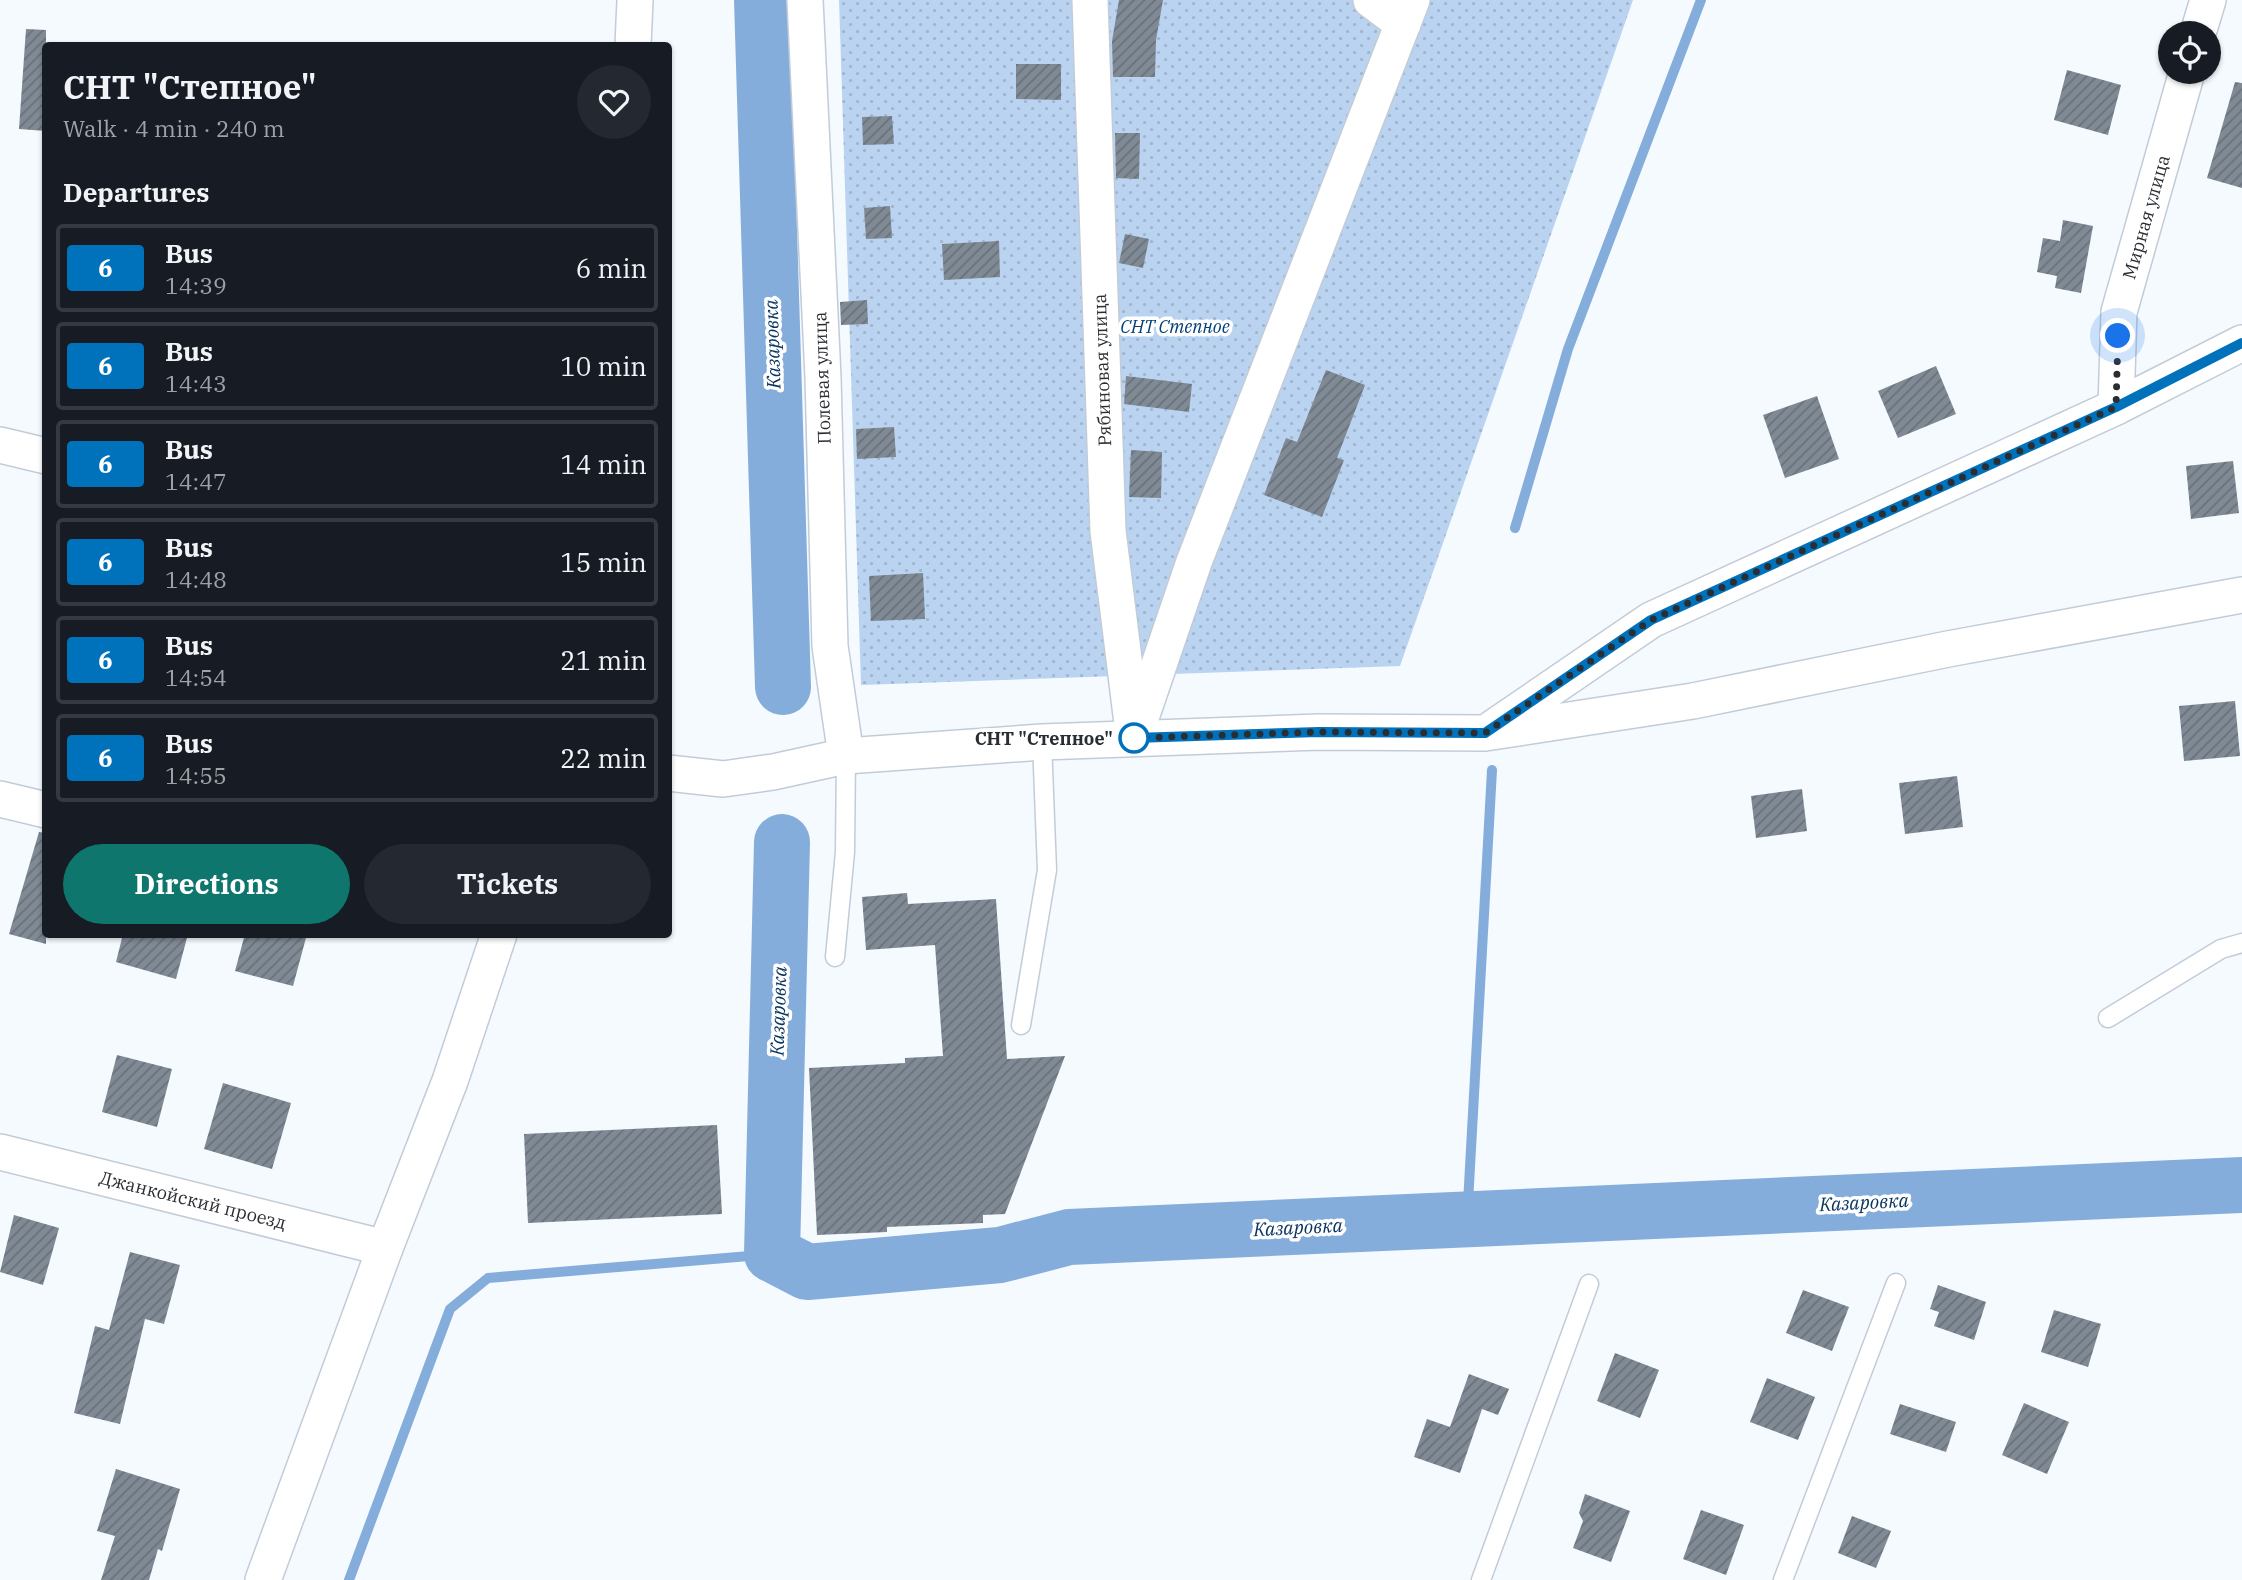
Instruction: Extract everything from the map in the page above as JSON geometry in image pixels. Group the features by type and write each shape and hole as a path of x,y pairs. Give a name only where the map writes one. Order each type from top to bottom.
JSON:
{"street":[{"path":"633,42 635,0"},
{"name":"Полевая улица","path":"805,0 822,377 830,646 846,756"},
{"name":"Рябиновая улица","path":"1090,0 1108,531 1134,738"},
{"path":"1134,738 1194,562 1407,12 1371,0"},
{"path":"2202,21 2208,0"},
{"name":"Мирная улица","path":"2116,407 2119,312 2184,84"},
{"path":"1485,733 1651,620 2116,407 2242,343"},
{"path":"0,444 42,455"},
{"path":"672,773 723,779 773,772 846,756 1042,742 1319,732 1485,733 1692,701 1948,649 2242,595"},
{"path":"0,799 42,809"},
{"path":"263,1580 385,1248 450,1081 498,938"},
{"name":"Джанкойский проезд","path":"0,1152 385,1248"}],"lane":[{"path":"1021,1025 1046,870 1042,742"},
{"path":"835,957 845,852 846,756"},
{"path":"2108,1018 2221,949 2242,943"},
{"path":"1481,1580 1589,1283"},
{"path":"1783,1580 1896,1283"}],"green space":[{"name":"СНТ Степное","path":"839,0 1633,0 1400,666 861,685"}],"building":[{"path":"1119,0 1163,0 1156,40 1155,77 1113,77 1112,41"},
{"path":"26,29 46,30 46,42 42,42 42,131 19,129"},
{"path":"1016,64 1061,64 1061,100 1016,99"},
{"path":"2067,70 2121,85 2108,135 2054,120"},
{"path":"2235,82 2242,83 2242,188 2207,178"},
{"path":"892,116 894,144 863,145 862,117"},
{"path":"1115,133 1140,133 1139,179 1116,178"},
{"path":"890,206 892,238 866,239 864,208"},
{"path":"2063,220 2093,226 2081,293 2055,288 2057,276 2037,272 2043,238 2060,241"},
{"path":"1125,234 1149,239 1143,268 1119,263"},
{"path":"999,241 1000,277 944,280 942,244"},
{"path":"867,300 868,324 841,325 840,302"},
{"path":"1936,366 1956,414 1898,438 1878,391"},
{"path":"1326,370 1365,385 1337,458 1344,460 1322,517 1264,495 1286,438 1297,442"},
{"path":"1126,376 1192,384 1189,412 1124,404"},
{"path":"1817,396 1839,459 1785,478 1763,415"},
{"path":"894,427 896,457 857,459 856,429"},
{"path":"1131,450 1162,452 1161,498 1129,497"},
{"path":"2233,461 2239,513 2191,519 2186,466"},
{"path":"923,573 925,619 871,621 869,576"},
{"path":"2235,701 2240,756 2184,761 2179,706"},
{"path":"1957,776 1963,827 1905,834 1899,783"},
{"path":"1802,789 1807,831 1756,838 1751,796"},
{"path":"39,832 42,832 42,938 46,938 46,944 9,934"},
{"path":"907,893 908,904 996,899 1007,1059 1065,1056 1005,1214 983,1215 983,1223 887,1227 887,1232 817,1235 809,1068 905,1063 905,1058 943,1056 935,945 866,950 862,897"},
{"path":"122,938 187,938 176,979 116,962"},
{"path":"244,938 306,938 293,986 235,971"},
{"path":"117,1055 172,1069 157,1127 102,1112"},
{"path":"223,1083 291,1103 272,1169 204,1149"},
{"path":"717,1125 722,1214 528,1223 524,1134"},
{"path":"14,1215 59,1228 43,1285 0,1272"},
{"path":"130,1252 180,1265 164,1324 145,1319 120,1424 74,1413 95,1326 109,1330"},
{"path":"1938,1285 1986,1302 1974,1340 1934,1326 1939,1312 1930,1309"},
{"path":"1803,1290 1849,1307 1832,1351 1786,1333"},
{"path":"2054,1310 2101,1324 2088,1367 2041,1352"},
{"path":"1615,1353 1659,1370 1640,1418 1597,1401"},
{"path":"1469,1374 1509,1389 1498,1415 1482,1409 1460,1473 1414,1457 1427,1419 1450,1427"},
{"path":"1767,1378 1815,1397 1798,1440 1750,1422"},
{"path":"2024,1403 2069,1422 2047,1474 2002,1455"},
{"path":"1900,1404 1956,1422 1946,1452 1890,1434"},
{"path":"116,1469 180,1489 162,1551 158,1549 149,1580 101,1580 115,1536 97,1531"},
{"path":"1585,1494 1630,1511 1611,1562 1573,1548 1583,1521 1579,1513"},
{"path":"1701,1510 1744,1525 1726,1575 1683,1559"},
{"path":"1852,1516 1891,1531 1876,1568 1838,1553"}],"waterway":[{"name":"Казаровка","path":"762,0 783,687"},
{"path":"1515,528 1568,349 1701,0"},
{"path":"1467,1221 1492,770"},
{"name":"Казаровка","path":"782,842 772,1254 807,1272 1000,1255 1069,1237 2242,1185"},
{"path":"349,1580 450,1309 488,1278 772,1254"}],"bus line":[{"name":"6","path":"1134,738 1319,732 1485,733 1651,620 2116,407 2242,343"}],"place":[{"name":"СНТ \"Степное\"","path":"1134,738"}],"route":[{"path":"1134,738 1319,732 1485,733 1651,620 2116,407 2118,336"}]}
